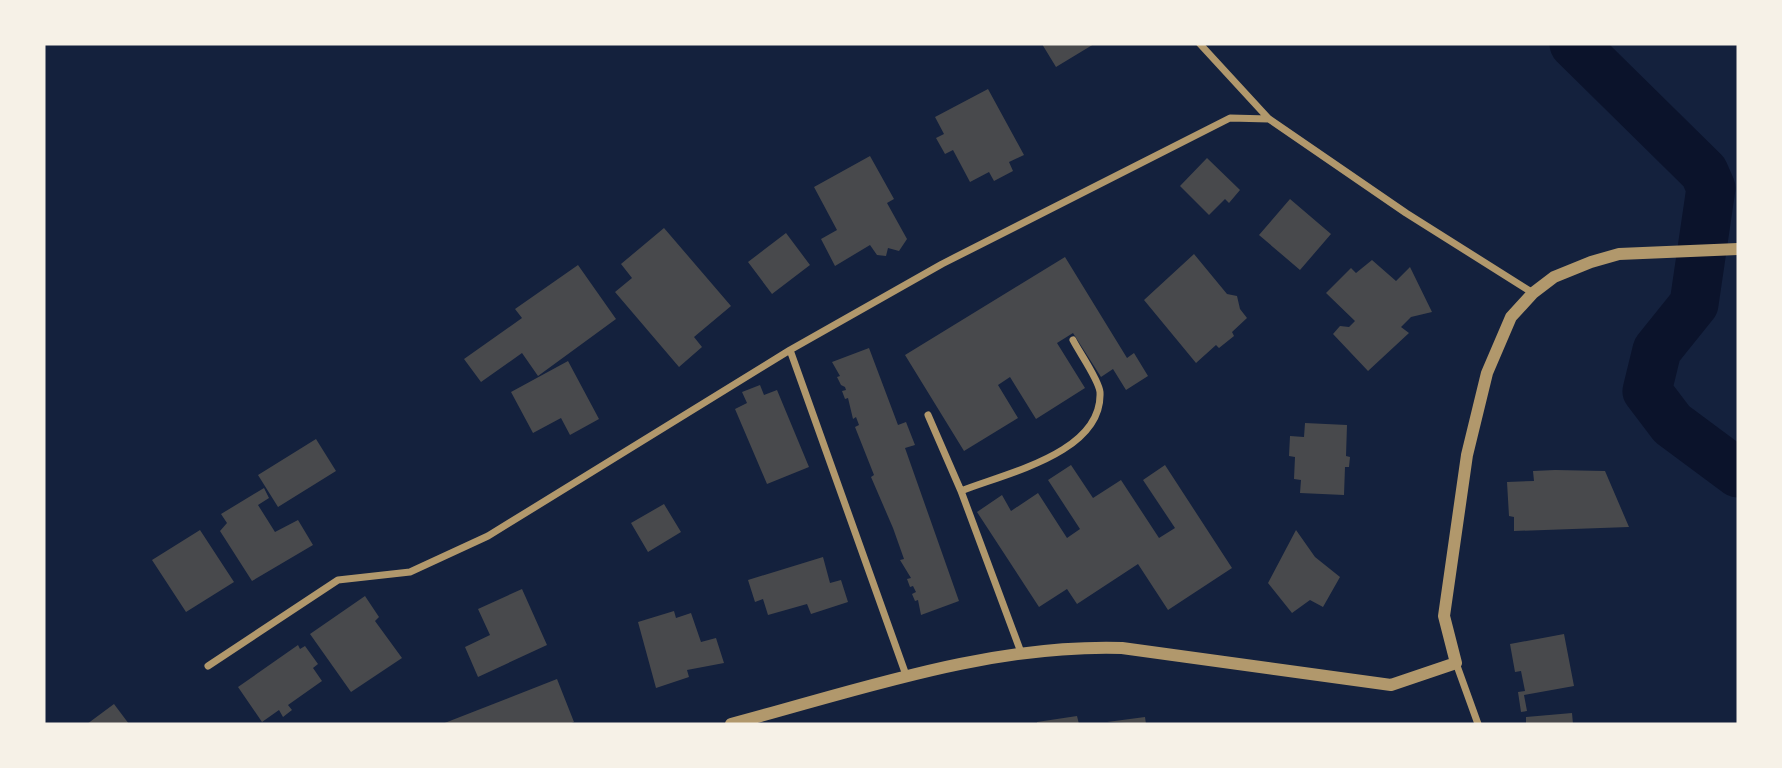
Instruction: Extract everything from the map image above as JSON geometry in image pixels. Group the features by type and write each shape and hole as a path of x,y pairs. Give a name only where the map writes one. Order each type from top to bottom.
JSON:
{"street":[{"path":"1199,44 1269,119 1406,213 1533,293"},
{"path":"208,666 338,580 410,572 488,536 790,351 942,264 1230,118 1269,119"},
{"path":"1478,724 1456,663 1444,616 1475,418 1497,348 1511,317 1533,293 1554,277 1619,254 1738,249"},
{"path":"961,491 1068,448 1090,428 1096,417 1100,389 1073,340"},
{"path":"790,351 906,675"},
{"path":"928,415 961,491 1022,655"},
{"path":"736,724 906,675 1087,647 1122,648 1391,685 1456,663"}],"building":[{"path":"1042,44 1094,44 1056,67"},
{"path":"988,89 1024,155 1009,162 1013,171 994,181 989,172 970,182 953,150 945,154 936,138 944,134 935,117"},
{"path":"870,156 894,199 887,203 907,239 899,251 888,248 886,256 877,255 870,245 835,266 821,239 837,230 814,187"},
{"path":"1207,158 1240,190 1229,203 1225,199 1209,215 1180,186"},
{"path":"1290,199 1331,234 1300,270 1259,235"},
{"path":"664,228 731,306 694,337 702,347 679,367 615,292 632,278 621,264"},
{"path":"786,233 810,265 772,294 748,262"},
{"path":"1194,254 1227,294 1237,296 1240,309 1247,318 1232,332 1234,336 1219,348 1216,345 1196,363 1144,300"},
{"path":"1065,257 1127,358 1134,353 1148,376 1126,390 1113,369 1101,377 1073,333 1057,343 1085,388 1036,419 1010,377 998,385 1018,418 964,451 905,355"},
{"path":"1372,260 1396,281 1410,267 1432,312 1411,317 1401,327 1409,333 1368,371 1333,334 1340,326 1349,327 1355,321 1326,293 1351,268 1356,273"},
{"path":"578,265 616,319 538,376 522,353 481,382 464,359 522,318 515,309"},
{"path":"869,348 898,425 906,422 915,445 905,448 959,601 921,615 918,600 915,601 912,594 916,592 907,579 911,578 900,560 904,559 893,528 871,477 874,475 855,427 859,425 856,417 853,419 848,398 845,399 842,391 846,390 845,387 841,385 837,377 840,376 832,362"},
{"path":"568,361 599,419 570,435 561,418 533,433 511,392"},
{"path":"760,385 764,395 777,390 809,467 767,484 735,409 747,403 742,392"},
{"path":"1305,423 1347,425 1346,456 1350,457 1349,467 1345,467 1344,495 1300,493 1301,480 1294,479 1295,457 1289,456 1290,436 1304,437"},
{"path":"316,439 336,471 278,507 258,475"},
{"path":"1071,465 1093,498 1121,480 1159,538 1175,528 1143,480 1165,465 1232,568 1168,610 1138,564 1077,604 1067,589 1039,607 977,512 1002,495 1011,511 1038,493 1067,538 1080,529 1048,480"},
{"path":"1533,471 1605,471 1629,527 1514,531 1514,517 1509,516 1507,482 1534,481"},
{"path":"264,488 269,498 258,505 275,532 298,520 313,545 252,581 220,531 227,523 221,514"},
{"path":"664,504 681,532 648,552 631,523"},
{"path":"200,530 234,582 186,612 152,560"},
{"path":"1296,530 1315,557 1340,577 1323,607 1310,600 1292,613 1268,583"},
{"path":"823,557 830,583 841,580 848,602 811,614 807,604 768,615 763,599 755,602 748,580"},
{"path":"522,589 547,645 478,677 465,647 490,635 478,609"},
{"path":"365,596 379,617 375,621 402,658 351,692 310,634"},
{"path":"674,611 676,618 691,613 701,642 716,638 724,663 687,670 689,677 656,688 638,622"},
{"path":"1564,634 1574,686 1524,695 1527,711 1521,712 1518,692 1525,691 1521,671 1515,672 1510,644"},
{"path":"298,645 300,649 305,646 318,664 313,668 322,681 288,705 292,710 283,717 279,710 262,722 238,687"},
{"path":"557,679 574,722 569,724 442,724"},
{"path":"114,704 129,724 87,724"},
{"path":"1572,713 1573,724 1526,724 1526,717"},
{"path":"1077,716 1079,724 1037,724 1037,722"},
{"path":"1145,717 1146,724 1107,722"}],"waterway":[{"path":"1574,44 1704,172 1711,188 1694,304 1657,350 1647,391 1672,424 1738,473"}]}
